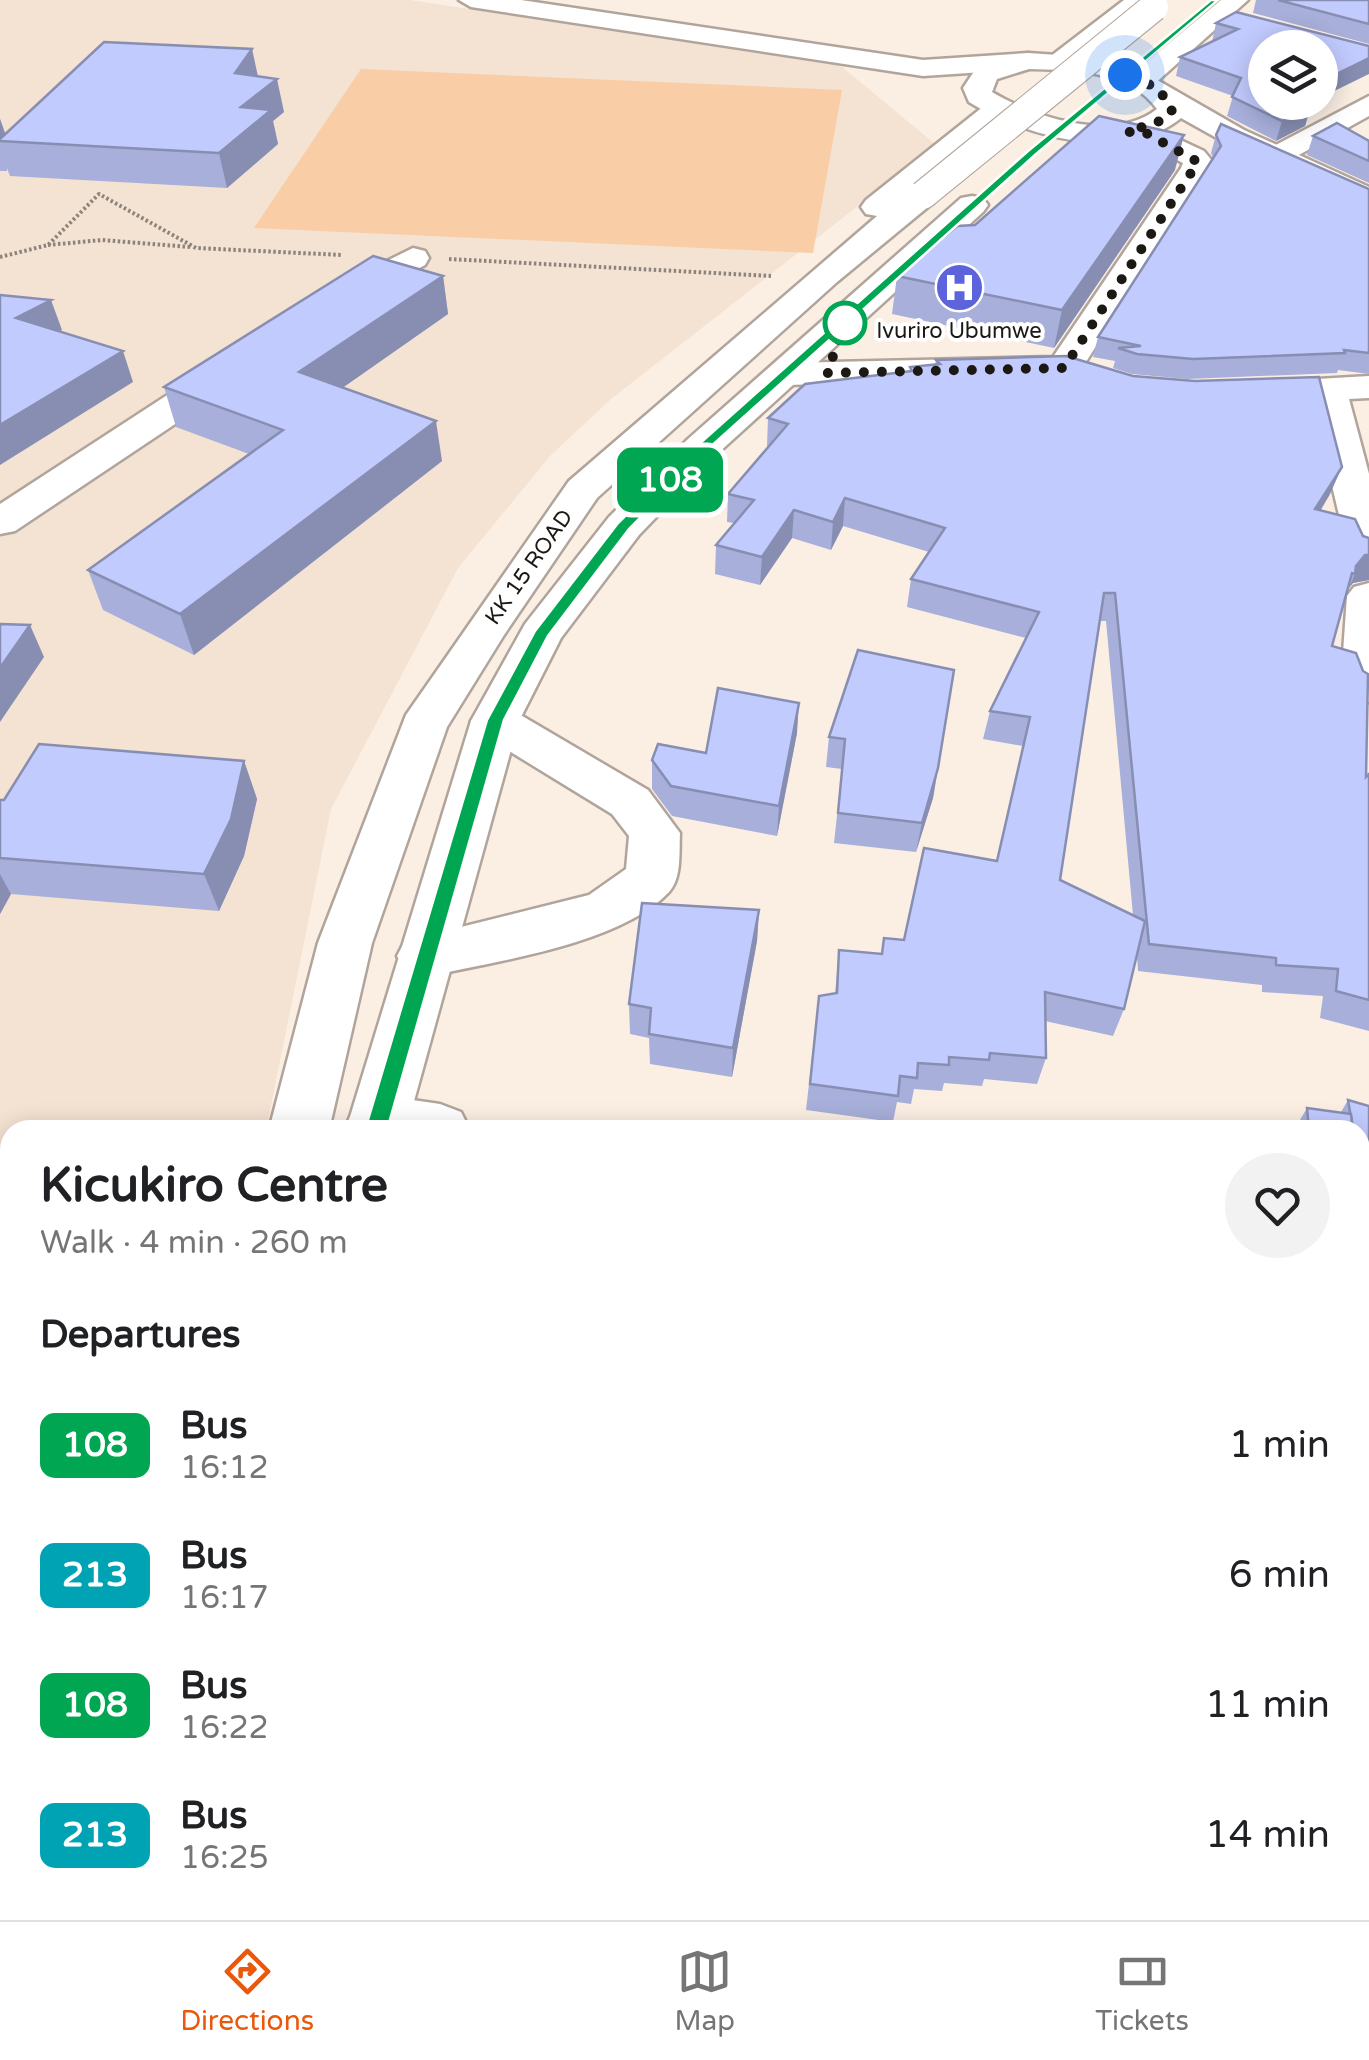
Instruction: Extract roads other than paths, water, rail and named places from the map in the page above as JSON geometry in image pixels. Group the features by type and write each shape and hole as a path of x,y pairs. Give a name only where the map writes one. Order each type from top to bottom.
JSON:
{"main road":[{"path":"471,0 922,68 1028,61 1108,70 1158,88 1172,110 1166,119 1136,132"},
{"path":"1060,62 1152,2"},
{"name":"KK 15 ROAD","path":"301,1120 345,943 423,726 583,490 698,386 1152,2"},
{"path":"1140,81 1216,8"},
{"path":"1216,8 1256,25"},
{"path":"1047,155 1096,108 1216,8"},
{"path":"989,102 977,88 986,73 1028,61"},
{"path":"922,68 989,102 1063,128 1096,108"},
{"path":"1166,97 1234,136 1369,199"},
{"path":"698,386 730,328 989,102"},
{"path":"1278,155 1369,104"},
{"path":"788,374 1079,374 1196,168 1194,157 1136,132 1096,108"},
{"path":"1136,132 1234,136"},
{"name":"KK 15 ROAD","path":"379,1120 495,720 541,634 624,526 702,448 988,202"},
{"path":"312,316 342,295 413,258"},
{"path":"0,522 265,348"},
{"path":"1220,394 1369,387"},
{"path":"1328,389 1361,480 1369,553"},
{"path":"1369,596 1365,667 1369,688"},
{"path":"424,956 608,910 651,878 656,833 630,802 495,720"}],"place":[{"name":"Ivuriro Ubumwe","path":"959,287"}]}
